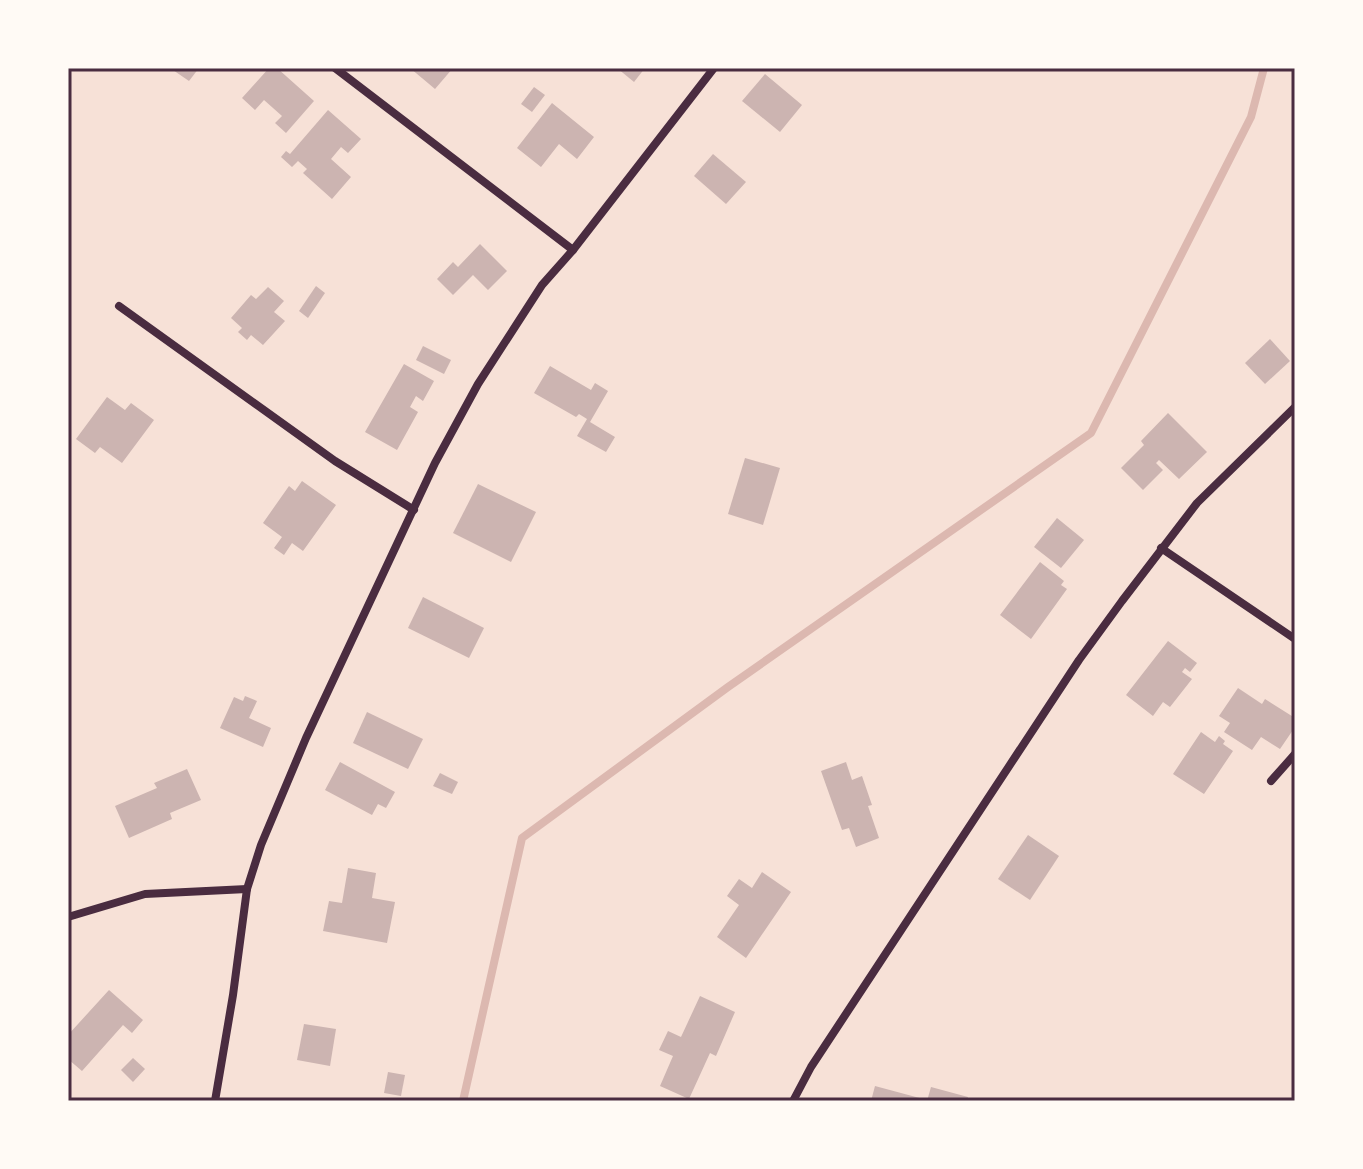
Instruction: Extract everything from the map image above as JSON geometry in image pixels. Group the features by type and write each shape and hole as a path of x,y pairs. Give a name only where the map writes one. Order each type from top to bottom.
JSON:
{"street":[{"path":"215,1101 247,889 261,845 306,738 435,463 478,384 542,285 573,250 714,68"},
{"path":"337,69 573,250"},
{"path":"119,306 335,461 414,510"},
{"path":"793,1101 811,1067 1070,673 1197,503 1295,407"},
{"path":"1161,548 1295,639"},
{"path":"1271,781 1295,754"},
{"path":"68,917 145,894 247,889"}],"building":[{"path":"170,68 199,68 189,81"},
{"path":"269,68 277,68 314,101 286,133 275,123 282,116 264,100 255,110 242,98"},
{"path":"410,68 453,68 435,89"},
{"path":"617,68 645,68 634,82"},
{"path":"765,74 802,105 780,132 742,101"},
{"path":"534,87 545,95 532,112 521,104"},
{"path":"552,103 594,137 577,159 559,144 541,167 517,148"},
{"path":"328,110 361,139 348,153 341,147 331,159 351,177 332,199 303,173 307,169 298,161 292,167 281,157 286,151 290,154"},
{"path":"713,154 746,182 726,204 694,176"},
{"path":"480,244 507,271 488,290 473,275 453,295 437,279 453,262 458,267"},
{"path":"316,286 325,293 308,318 299,311"},
{"path":"268,287 284,301 274,312 285,321 263,345 251,335 247,340 238,332 242,328 231,318 251,295 256,299"},
{"path":"1270,339 1290,361 1265,384 1245,363"},
{"path":"423,346 451,360 444,374 416,360"},
{"path":"404,364 434,381 423,401 416,396 410,407 418,412 397,450 365,432"},
{"path":"550,366 591,390 595,383 608,391 590,422 615,437 606,452 577,436 587,419 579,414 576,417 534,393"},
{"path":"107,397 125,410 131,403 154,420 122,463 100,447 95,453 76,439"},
{"path":"1168,413 1207,452 1179,479 1159,460 1156,463 1163,470 1143,490 1121,468 1144,445 1141,441"},
{"path":"745,458 780,468 763,525 728,514"},
{"path":"302,481 336,505 303,551 292,543 284,555 274,548 282,537 263,523 289,486 295,491"},
{"path":"478,484 536,512 511,562 453,533"},
{"path":"1057,518 1084,540 1061,568 1034,547"},
{"path":"1040,562 1064,581 1061,585 1067,589 1031,639 1000,615"},
{"path":"423,597 484,628 469,658 408,628"},
{"path":"1168,641 1197,663 1190,672 1185,668 1182,672 1192,679 1170,707 1163,702 1153,716 1126,695"},
{"path":"1238,688 1262,704 1265,699 1295,718 1295,727 1280,749 1261,737 1252,750 1224,732 1230,723 1219,716"},
{"path":"245,696 257,701 249,718 271,728 263,747 220,728 234,697 243,701"},
{"path":"367,712 423,739 408,769 353,743"},
{"path":"1201,732 1215,742 1219,736 1225,741 1223,744 1233,751 1204,794 1173,774"},
{"path":"340,762 395,792 386,808 378,804 372,815 325,790"},
{"path":"846,762 852,780 862,776 879,838 856,847 849,828 842,830 821,771"},
{"path":"187,769 201,800 170,813 172,819 129,838 115,806 157,788 154,783"},
{"path":"440,773 458,782 452,794 433,786"},
{"path":"1028,835 1059,856 1030,900 998,879"},
{"path":"348,868 376,873 372,898 395,902 387,943 323,931 329,901 342,903"},
{"path":"762,872 791,892 746,958 717,937 739,905 727,896 739,879 752,888"},
{"path":"109,990 143,1020 132,1033 123,1025 82,1071 68,1059 68,1035"},
{"path":"700,996 735,1012 716,1056 710,1053 689,1099 660,1086 673,1056 659,1050 668,1031 681,1037"},
{"path":"304,1024 336,1029 330,1066 297,1060"},
{"path":"133,1058 145,1069 133,1082 121,1070"},
{"path":"388,1072 405,1075 401,1096 384,1093"},
{"path":"875,1086 927,1100 927,1101 871,1101"},
{"path":"931,1087 968,1097 967,1101 927,1101"}],"waterway":[{"path":"463,1101 522,838 728,687 1091,433 1251,117 1264,68"}]}
